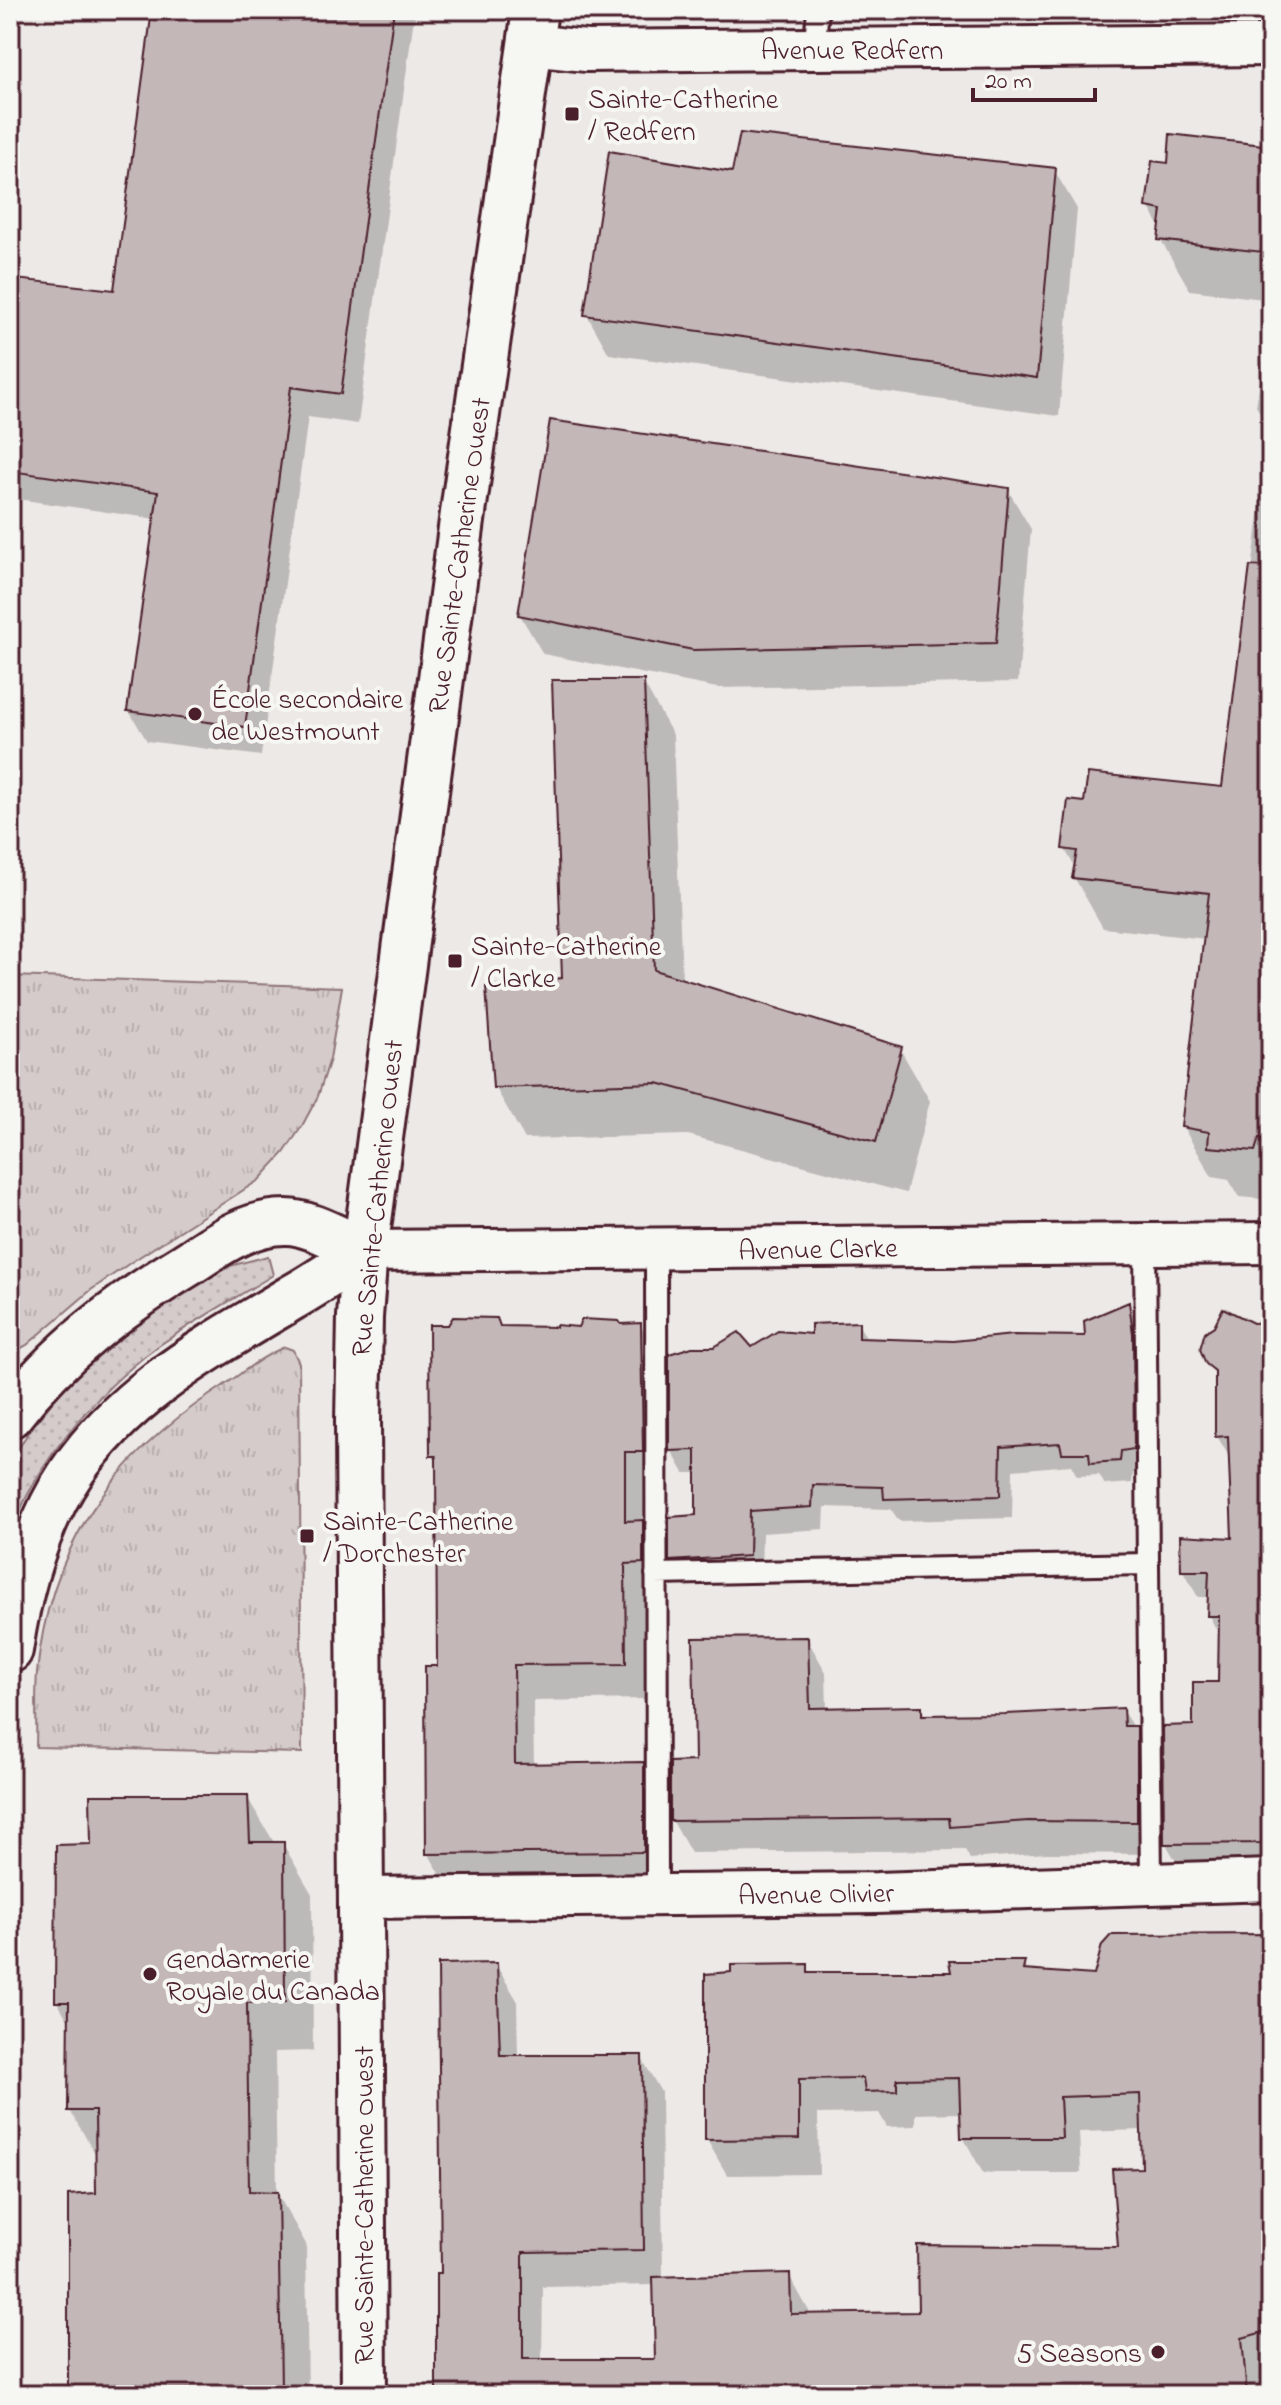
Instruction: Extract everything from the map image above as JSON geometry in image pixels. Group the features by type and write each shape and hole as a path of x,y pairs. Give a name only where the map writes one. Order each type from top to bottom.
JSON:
{"main road":[{"name":"Rue Sainte-Catherine Ouest","path":"364,2395 360,1317 365,1251 457,559 532,27"},
{"path":"10,1415 60,1357 100,1323 161,1280 243,1231 272,1223 296,1222 365,1251"},
{"path":"10,1650 22,1585 40,1534 70,1474 103,1432 132,1404 186,1362 365,1251"}],"street":[{"name":"Avenue Redfern","path":"532,27 586,51 1271,45"},
{"name":"Avenue Clarke","path":"365,1251 1271,1243"},
{"name":"Avenue Olivier","path":"361,1898 877,1893 1271,1880"}],"lane":[{"path":"814,50 818,10"},
{"path":"1145,1244 1151,1883"},
{"path":"656,1250 657,1895"},
{"path":"656,1574 1147,1564"}],"green space":[{"path":"10,976 342,987 330,1059 318,1096 284,1153 259,1180 91,1290 27,1345 10,1354"},
{"path":"268,1256 273,1275 157,1347 90,1407 70,1430 36,1480 10,1534 10,1462 54,1400 86,1366 144,1319 230,1266"},
{"path":"285,1347 293,1350 299,1363 302,1753 36,1747 37,1673 44,1627 56,1585 92,1509 147,1445 180,1416 259,1361"}],"building":[{"path":"152,10 205,10 275,20 276,10 394,10 341,394 291,387 245,727 127,711 158,492 10,471 10,316 16,279 114,290"},
{"path":"740,133 1056,168 1037,378 584,315 609,151 732,172"},
{"path":"1170,134 1271,146 1271,253 1158,240 1162,210 1146,207 1152,161 1168,163"},
{"path":"550,420 1009,488 996,643 693,650 518,615"},
{"path":"1250,566 1271,567 1271,1140 1259,1138 1255,1151 1208,1147 1209,1132 1181,1127 1209,893 1072,878 1077,851 1062,849 1068,800 1084,802 1088,773 1222,787"},
{"path":"552,680 644,680 654,970 902,1047 876,1142 657,1083 493,1088 486,987 562,978"},
{"path":"1129,1302 1133,1334 1134,1449 1121,1451 1120,1461 1090,1463 1089,1453 1062,1453 1060,1443 1001,1447 1000,1496 884,1499 883,1487 813,1485 812,1507 750,1511 749,1556 669,1561 669,1517 696,1515 696,1450 669,1451 669,1354 692,1347 714,1347 739,1332 752,1347 778,1331 811,1334 811,1324 859,1322 859,1338 953,1341 1013,1335 1085,1336 1084,1321"},
{"path":"1223,1308 1253,1323 1271,1322 1271,1843 1164,1844 1163,1726 1193,1725 1193,1682 1218,1682 1219,1616 1207,1616 1209,1571 1181,1571 1180,1535 1232,1538 1228,1436 1215,1437 1215,1371 1206,1364 1200,1349 1205,1332 1214,1326"},
{"path":"453,1317 497,1318 500,1326 578,1327 582,1319 641,1323 643,1452 625,1452 625,1521 643,1520 643,1563 625,1564 626,1664 514,1665 515,1764 644,1762 644,1852 426,1854 425,1666 437,1666 436,1456 430,1456 429,1325 448,1325"},
{"path":"808,1637 810,1708 922,1706 922,1715 1123,1708 1124,1726 1137,1726 1137,1822 1028,1821 950,1827 949,1818 670,1821 670,1762 695,1761 693,1638"},
{"path":"90,1795 248,1795 250,1842 284,1842 285,2002 247,2003 249,2191 278,2192 281,2388 68,2390 68,2195 96,2193 95,2111 68,2111 69,2002 55,2002 56,1845 91,1844"},
{"path":"1271,1934 1271,2196 1263,2196 1267,2331 1242,2338 1247,2395 436,2395 436,2273 441,2273 438,1964 497,1963 500,2055 642,2055 644,2250 523,2252 523,2359 655,2359 653,2277 790,2273 791,2314 918,2312 917,2245 1118,2247 1112,2169 1142,2168 1140,2094 1060,2097 1062,2138 961,2138 959,2078 897,2079 897,2091 865,2092 863,2078 799,2079 799,2139 705,2140 705,1974 731,1972 731,1965 808,1964 808,1972 951,1972 949,1961 1025,1961 1023,1970 1094,1975 1102,1945 1111,1935"}],"place":[{"name":"Sainte-Catherine / Redfern","path":"572,114"},
{"name":"École secondaire de Westmount","path":"195,714"},
{"name":"Sainte-Catherine / Clarke","path":"455,961"},
{"name":"Sainte-Catherine / Dorchester","path":"307,1536"},
{"name":"Gendarmerie Royale du Canada","path":"150,1974"},
{"name":"5 Seasons","path":"1158,2352"}]}
